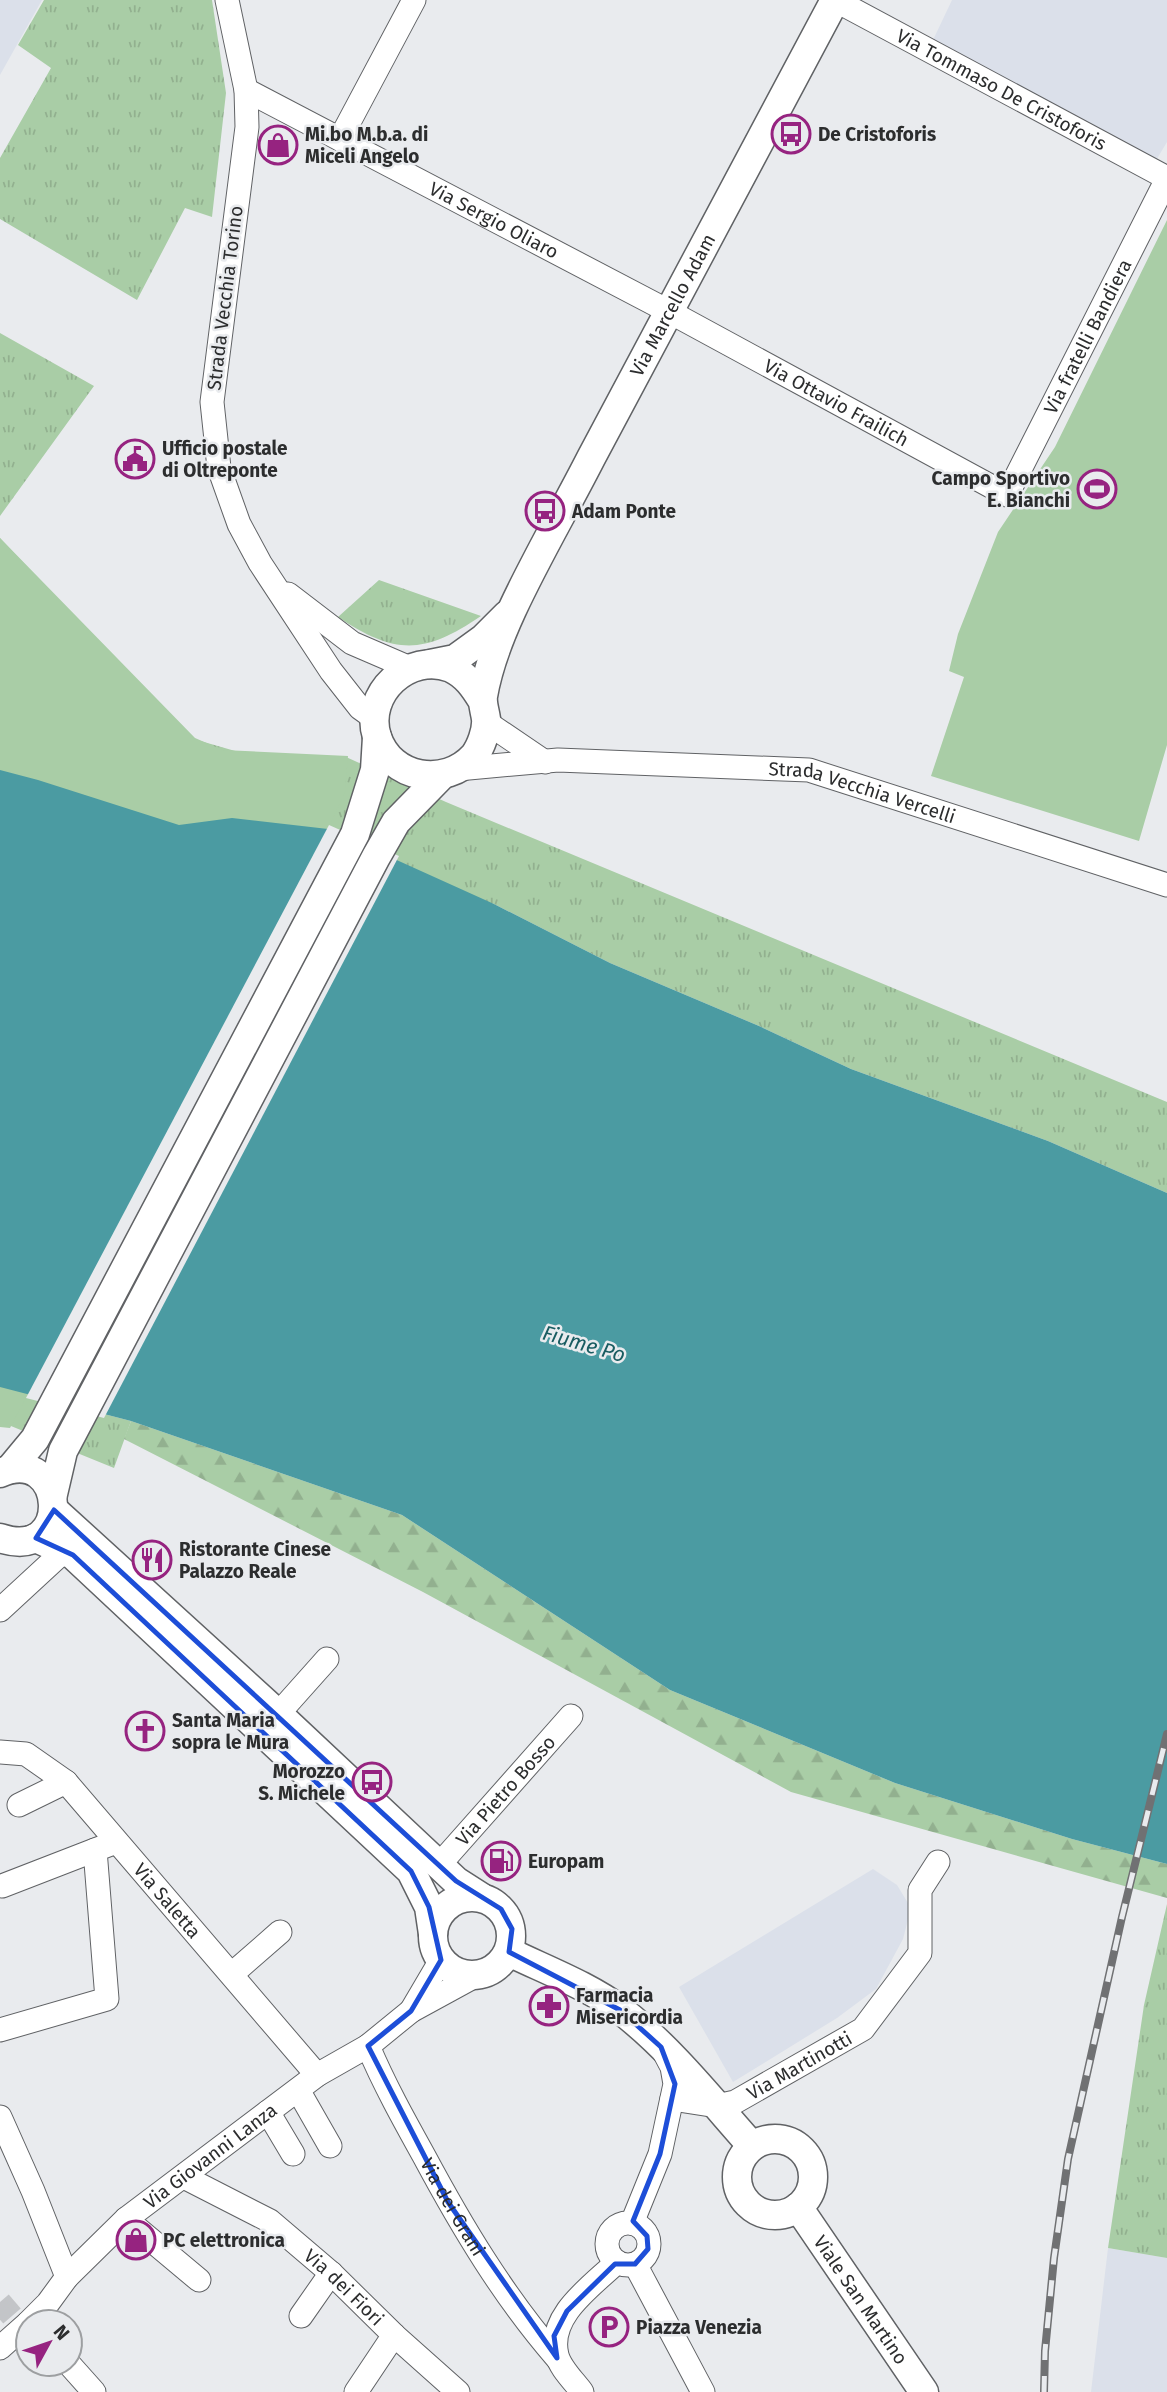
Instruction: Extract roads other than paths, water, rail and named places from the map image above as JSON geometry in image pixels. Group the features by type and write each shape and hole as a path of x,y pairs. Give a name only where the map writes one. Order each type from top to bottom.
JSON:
{"main road":[{"name":"Via Marcello Adam","path":"484,711 497,649 512,611 668,311 835,0"},
{"name":"Via Marcello Adam","path":"420,666 455,659 484,638 512,611"},
{"path":"0,1538 25,1542 36,1538 45,1530 63,1451 376,857 396,822 440,779 474,755 481,743 484,711 469,680 450,668 420,666 394,678 383,690 377,703 375,770 355,834 35,1439 5,1471"},
{"path":"376,727 387,756 401,768 440,779"},
{"path":"5,1471 20,1468 40,1476 53,1502 278,1714 456,1881 492,1901 508,1918 512,1929 509,1952 501,1963 490,1971 477,1975 451,1969 437,1947 429,1907 411,1871 65,1550 36,1538"},
{"path":"437,1947 436,1921 443,1909 467,1896 481,1897"},
{"path":"509,1952 582,1987 620,2010 661,2047 752,2146"},
{"path":"772,2138 793,2143 802,2149 812,2168 813,2179 811,2190 798,2207 778,2215 757,2210 748,2204 737,2185 736,2174 739,2163 752,2146 772,2138"},
{"name":"Viale San Martino","path":"798,2207 924,2392"}],"street":[{"name":"Strada Vecchia Torino","path":"227,0 246,90 247,127 212,402 219,468 239,524 275,585 331,671 376,727"},
{"path":"340,139 414,0"},
{"name":"Via Tommaso De Cristoforis","path":"835,0 1167,179"},
{"name":"Via Sergio Oliaro","path":"246,90 668,311"},
{"name":"Via fratelli Bandiera","path":"1007,495 1167,179"},
{"name":"Via Ottavio Frailich","path":"668,311 1007,495"},
{"path":"275,585 352,643 420,666"},
{"path":"484,711 545,762"},
{"name":"Strada Vecchia Vercelli","path":"440,779 545,762 809,770 1167,885"},
{"path":"0,1609 65,1550"},
{"path":"278,1714 327,1659"},
{"name":"Via Pietro Bosso","path":"439,1865 571,1716"},
{"name":"Via Saletta","path":"0,1752 26,1754 66,1782 106,1846 232,1973 317,2075"},
{"path":"19,1805 66,1782"},
{"path":"0,2030 107,1999 106,1846 2,1886"},
{"name":"Via Martinotti","path":"672,2099 717,2106 735,2102 863,2029 920,1952 920,1890 937,1862"},
{"path":"232,1973 280,1932"},
{"name":"Via Giovanni Lanza","path":"411,2011 437,1947"},
{"name":"Via Giovanni Lanza","path":"39,2308 126,2219 317,2075 368,2046 411,2011 477,1975"},
{"name":"Via dei Grani","path":"368,2046 382,2080 481,2255 557,2358"},
{"path":"632,2223 660,2154 675,2084 671,2067 661,2047"},
{"path":"298,2090 330,2146"},
{"path":"268,2112 293,2154"},
{"path":"0,2117 67,2277"},
{"name":"Via dei Fiori","path":"184,2177 270,2221 331,2273 394,2335 458,2392"},
{"path":"126,2219 199,2280"},
{"path":"582,2392 557,2358 554,2336 566,2311 626,2263 646,2255 649,2242 644,2230 632,2223 619,2224 609,2233 606,2245 611,2258 626,2263 703,2392"},
{"path":"301,2316 331,2273"},
{"name":"Via Giovanni Lanza","path":"0,2348 14,2334"},
{"name":"Via dei Fiori","path":"356,2392 394,2335"},
{"path":"81,2378 93,2392"}],"water":[{"name":"Fiume Po","path":"0,770 179,825 232,818 328,829 494,904 610,963 759,1026 851,1069 1048,1141 1167,1193 1167,1864 1072,1839 895,1783 670,1690 402,1515 131,1421 0,1387"}],"tunnel":[{"path":"0,2302 12,2316"}],"railway":[{"path":"1044,2392 1054,2258 1068,2159 1122,1917 1167,1734"}],"place":[{"name":"De Cristoforis","path":"791,134"},
{"name":"Mi.bo M.b.a. di Miceli Angelo","path":"278,145"},
{"name":"Ufficio postale di Oltreponte","path":"135,459"},
{"name":"Campo Sportivo E. Bianchi","path":"1097,489"},
{"name":"Adam Ponte","path":"545,511"},
{"name":"Ristorante Cinese Palazzo Reale","path":"152,1560"},
{"name":"Santa Maria sopra le Mura","path":"145,1731"},
{"name":"Morozzo S. Michele","path":"372,1782"},
{"name":"Europam","path":"501,1861"},
{"name":"Farmacia Misericordia","path":"549,2006"},
{"name":"PC elettronica","path":"136,2240"},
{"name":"Piazza Venezia","path":"609,2327"}]}
